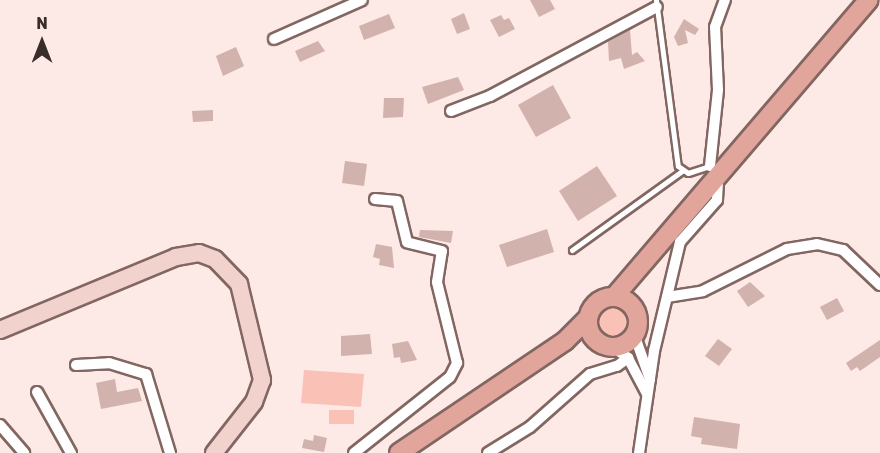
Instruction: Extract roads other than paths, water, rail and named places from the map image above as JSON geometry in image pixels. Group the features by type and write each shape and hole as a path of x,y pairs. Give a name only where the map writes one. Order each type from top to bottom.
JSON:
{"main road":[{"path":"517,374 560,350 613,349 634,334 644,275 672,234 719,172 869,0"},
{"path":"399,453 574,334 588,318 594,305 614,297 672,234"},
{"path":"614,297 627,302 636,313"},
{"path":"588,318 590,331 613,349"}],"street":[{"path":"274,39 362,0"},
{"path":"639,453 650,379 681,242 717,200 719,172 715,27 725,0"},
{"path":"451,111 490,96 656,4"},
{"path":"354,453 450,377 457,363 437,282 442,251 407,242 397,201 375,199"},
{"path":"667,297 692,295 787,249 817,244 843,250 880,285"},
{"path":"0,330 176,257 199,254 215,259 239,284 262,380 254,402 214,453"},
{"path":"634,334 637,352 650,379"},
{"path":"613,349 638,374 648,396"},
{"path":"488,453 530,427 590,374 617,366 613,349"},
{"path":"76,365 109,363 147,374 170,453"},
{"path":"590,374 638,374"},
{"path":"37,392 71,453"},
{"path":"0,425 24,453"}],"lane":[{"path":"656,4 682,171"},
{"path":"572,250 682,171 719,172"}]}
